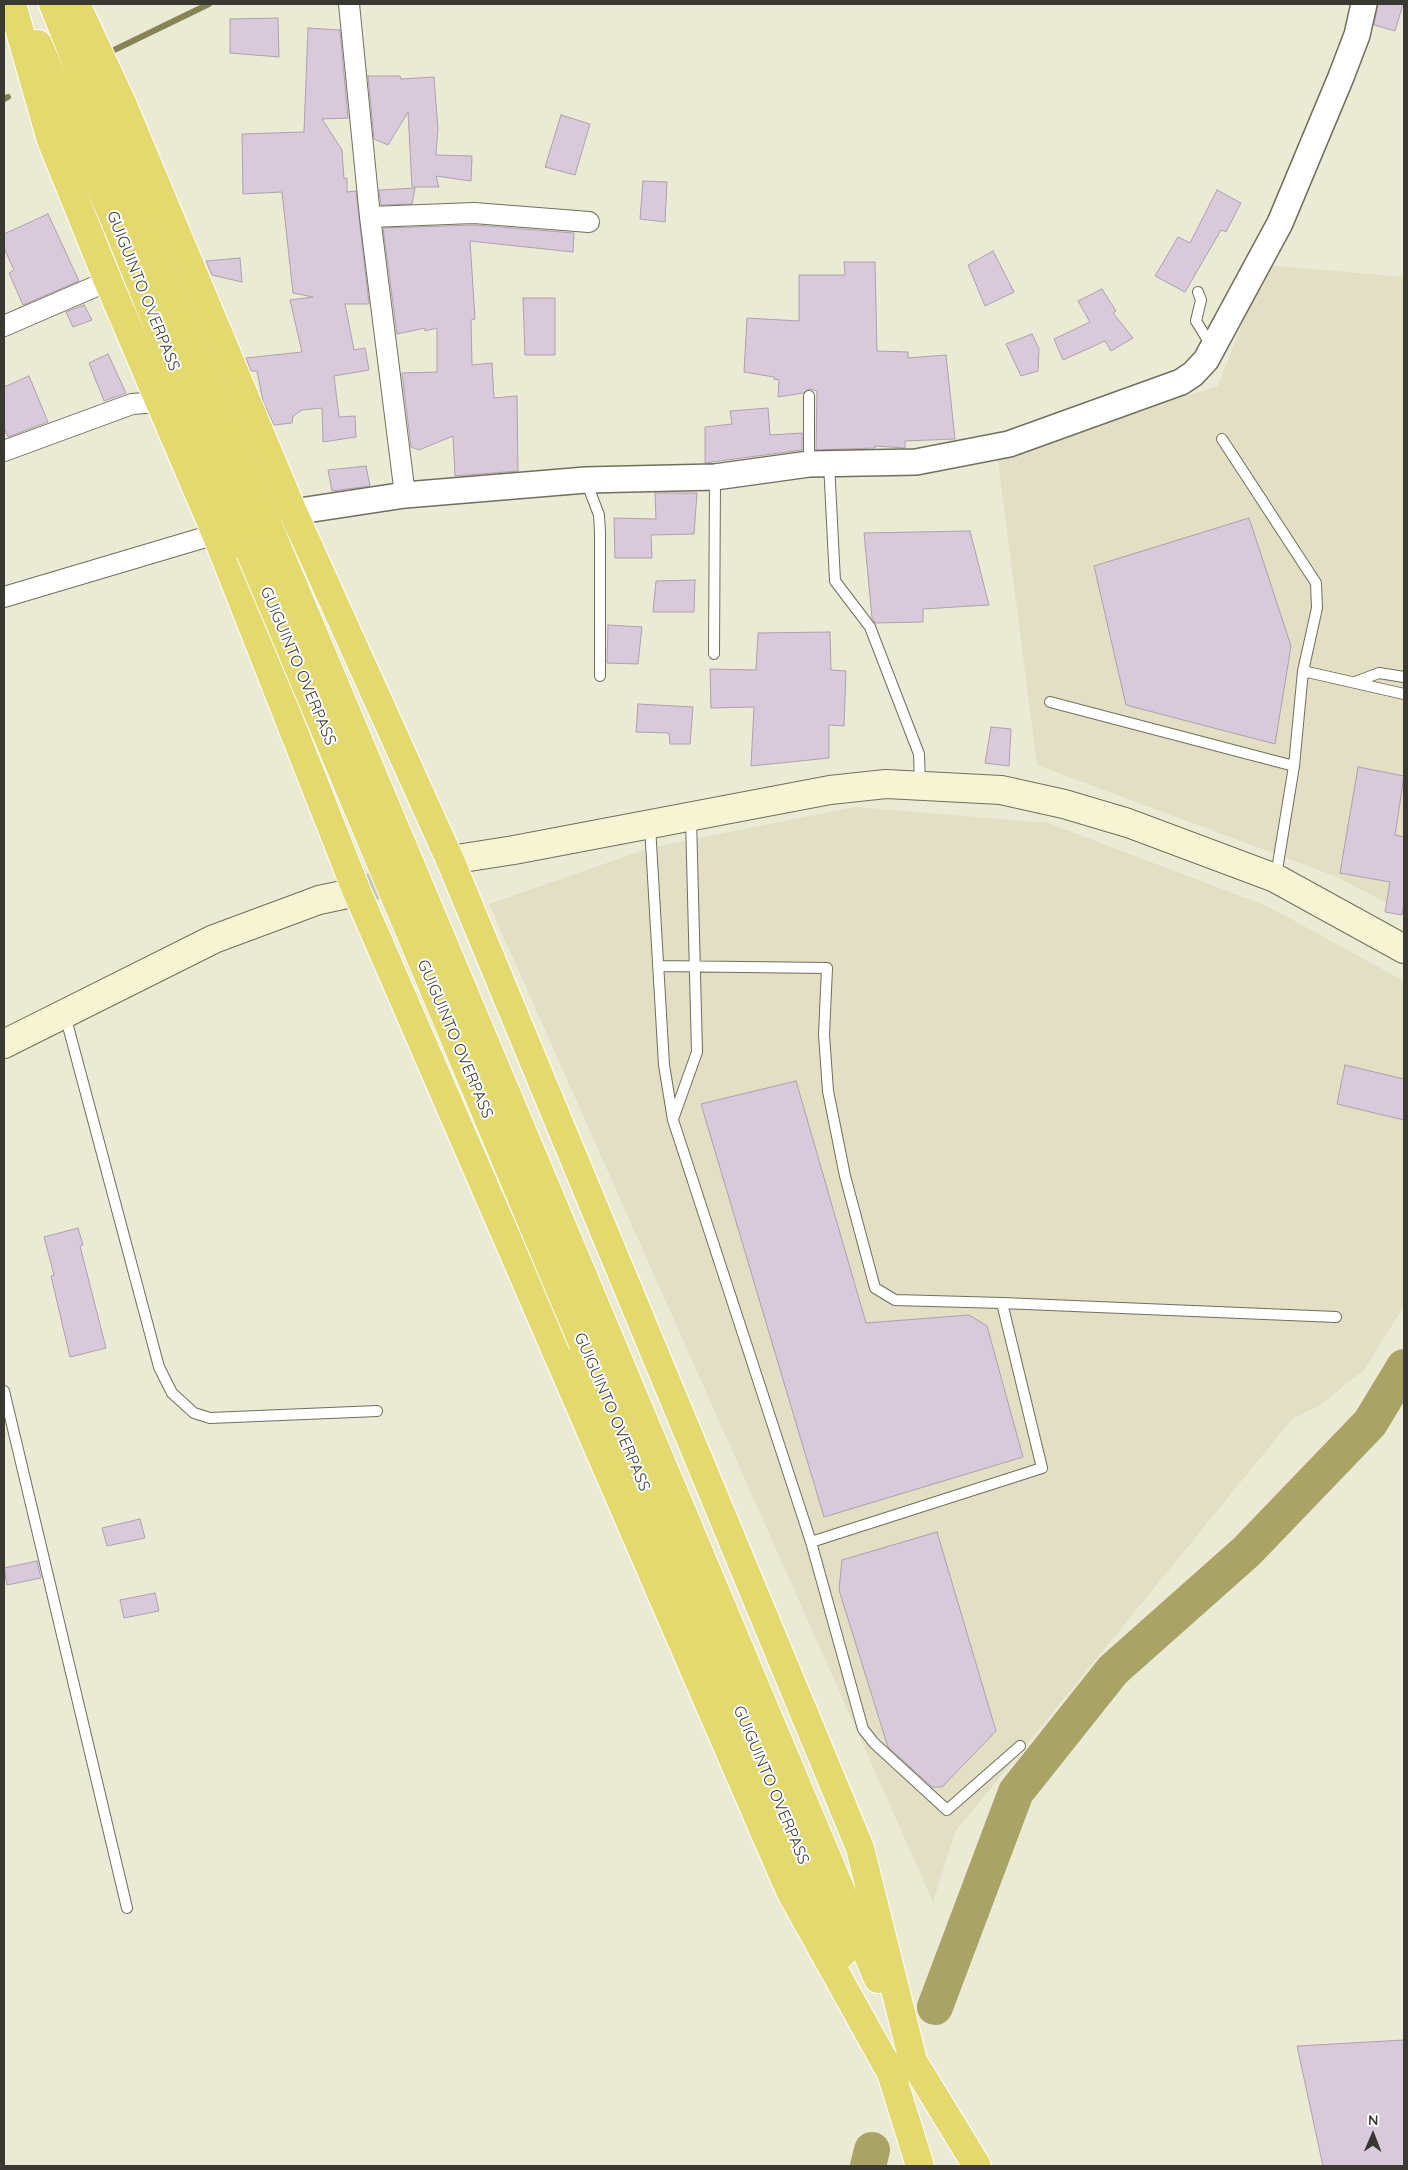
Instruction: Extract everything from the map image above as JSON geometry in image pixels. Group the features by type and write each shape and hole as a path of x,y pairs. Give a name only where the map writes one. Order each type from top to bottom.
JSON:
{"highway":[{"path":"12,4 51,140 108,281 216,534 357,892 790,1891 902,2067 976,2166"},
{"name":"GUIGUINTO OVERPASS","path":"21,4 115,221 250,552 595,1339 902,2067"},
{"name":"GUIGUINTO OVERPASS","path":"53,4 138,214 275,542 595,1339"},
{"path":"76,4 122,103 293,512 450,860 860,1848 920,2166"}],"main road":[{"path":"450,860 650,825 830,790 886,784 1000,790 1064,804 1128,823 1275,878 1404,949"},
{"path":"4,1044 64,1012 214,938 319,900 357,892"}],"street":[{"path":"349,4 370,217 405,495"},
{"path":"293,512 405,495 586,480 715,476 819,463 916,462 1008,444 1181,382 1193,374 1206,360 1280,223 1341,77 1357,35 1364,4"},
{"path":"370,217 474,214 589,222"},
{"path":"4,326 108,281"},
{"path":"4,451 132,404 159,402"},
{"path":"4,596 216,534"}],"lane":[{"path":"1198,292 1201,300 1196,320 1212,347"},
{"path":"809,396 835,581 870,627 919,754 920,785"},
{"path":"1222,439 1316,582 1317,608 1303,671 1294,766 1275,878"},
{"path":"714,654 715,476"},
{"path":"586,480 599,515 600,524 600,676"},
{"path":"1303,671 1404,694"},
{"path":"1355,682 1379,673 1404,677"},
{"path":"1050,702 1294,766"},
{"path":"673,1120 697,1052 691,816"},
{"path":"650,825 664,1065 673,1120 810,1542 864,1729 874,1743 947,1810 1020,1746"},
{"path":"658,966 827,968 824,1035 828,1091 845,1176 875,1288 895,1300 1336,1317"},
{"path":"64,1012 158,1367 172,1393 194,1413 210,1418 376,1411"},
{"path":"810,1542 1042,1468 1002,1303"},
{"path":"4,1391 128,1908"}],"shaded area":[{"path":"1265,265 1404,277 1404,912 1337,877 1037,765 997,453 1218,386"},
{"path":"855,807 1048,823 1269,907 1404,981 1404,1306 1365,1369 1320,1405 1292,1419 955,1832 933,1902 489,904 650,848"}],"building":[{"path":"1378,4 1403,4 1395,31 1374,25"},
{"path":"278,18 279,57 230,53 230,19"},
{"path":"308,28 340,30 348,118 322,119 342,150 344,179 347,178 347,192 356,191 369,304 345,304 354,350 365,348 369,370 334,376 339,417 355,416 356,437 323,442 322,408 302,410 293,416 292,423 274,425 263,401 257,371 251,371 246,358 302,352 290,300 313,297 293,293 282,192 243,194 242,134 304,132"},
{"path":"368,76 400,76 401,79 434,77 438,129 436,155 472,156 471,181 436,176 439,187 412,187 408,112 388,145 374,139"},
{"path":"561,115 590,124 575,175 545,167"},
{"path":"643,181 667,182 665,222 640,219"},
{"path":"415,188 412,204 381,205 379,190"},
{"path":"1217,190 1241,203 1226,232 1221,230 1185,292 1155,276 1178,237 1190,243"},
{"path":"48,214 79,281 23,305 9,273 14,270 4,248 4,234"},
{"path":"474,225 574,233 573,252 470,241 475,319 471,320 472,365 492,363 494,398 517,396 518,471 455,476 453,436 419,450 411,447 402,373 437,372 437,328 425,331 425,328 397,334 383,228"},
{"path":"993,251 1014,292 985,306 968,265"},
{"path":"240,258 242,282 212,275 206,261"},
{"path":"844,262 875,262 877,351 908,352 908,358 946,355 955,439 905,441 905,448 875,446 875,448 816,450 817,391 809,389 803,393 778,397 779,380 774,379 774,377 744,372 747,318 799,321 799,275 845,275"},
{"path":"1102,289 1116,311 1113,313 1133,338 1111,351 1105,341 1063,360 1054,339 1090,322 1078,301"},
{"path":"523,298 555,298 555,355 525,355"},
{"path":"84,305 92,320 73,327 66,312"},
{"path":"1032,334 1039,349 1038,371 1021,376 1006,344"},
{"path":"108,354 126,393 104,401 89,363"},
{"path":"29,376 48,422 8,437 4,428 4,387"},
{"path":"768,408 770,435 802,433 802,450 705,463 705,427 732,424 730,411"},
{"path":"366,466 370,486 332,491 328,470"},
{"path":"655,493 697,493 694,534 651,535 652,558 615,558 614,518 656,519"},
{"path":"1249,518 1291,646 1275,744 1126,705 1094,566"},
{"path":"970,531 989,605 923,609 923,622 875,623 872,618 864,533"},
{"path":"695,580 694,612 653,612 656,581"},
{"path":"608,625 642,627 638,664 607,663"},
{"path":"830,632 831,670 846,671 844,726 829,725 829,758 751,766 754,707 711,708 710,669 756,670 758,633"},
{"path":"638,704 693,707 690,744 670,744 669,733 636,732"},
{"path":"991,727 1011,729 1009,766 985,763"},
{"path":"1358,767 1404,776 1395,835 1404,837 1404,904 1402,915 1385,912 1390,882 1340,873"},
{"path":"1345,1065 1404,1079 1404,1120 1337,1104"},
{"path":"796,1081 866,1323 969,1315 987,1326 1023,1457 824,1517 701,1104"},
{"path":"78,1228 83,1245 80,1246 106,1348 70,1357 51,1276 54,1275 44,1237"},
{"path":"140,1519 145,1538 107,1546 102,1528"},
{"path":"937,1532 996,1731 942,1787 932,1787 888,1747 839,1590 842,1560"},
{"path":"37,1561 41,1578 7,1585 4,1568"},
{"path":"155,1593 159,1611 124,1618 120,1600"},
{"path":"1404,2040 1404,2166 1323,2166 1297,2046"}],"waterway":[{"path":"110,52 209,4"},
{"path":"4,99 8,97"},
{"path":"935,2007 1016,1792 1113,1670 1247,1551 1370,1423 1404,1367"},
{"path":"868,2166 872,2150"}],"tunnel":[{"path":"357,892 450,860"}]}
